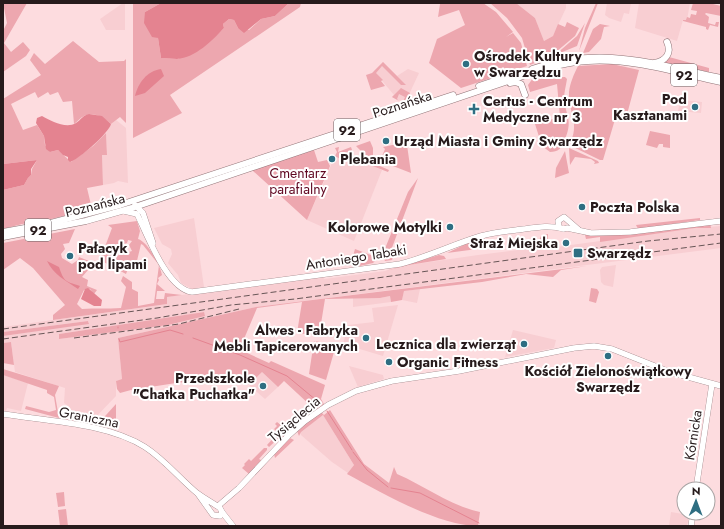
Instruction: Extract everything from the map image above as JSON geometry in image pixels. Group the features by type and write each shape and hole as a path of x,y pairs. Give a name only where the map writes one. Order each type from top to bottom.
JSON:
{"main road":[{"path":"652,64 665,59 669,48 666,42"},
{"name":"Poznańska","path":"3,232 53,223 131,202 536,67 567,61 622,58 721,78"},
{"name":"Poznańska","path":"587,59 626,63 721,82"},
{"name":"Poznańska","path":"3,237 86,221 122,211 567,61"},
{"path":"500,84 518,83 522,86 525,95"}],"street":[{"name":"Antoniego Tabaki","path":"131,202 137,206 151,238 173,278 182,289 196,292 379,267 424,257 484,235 558,224"},
{"path":"122,211 140,213 147,203"},
{"path":"568,226 568,219 564,217 558,224 564,229 568,226 579,230 597,233 634,232 721,222"},
{"name":"Tysiąclecia","path":"219,509 288,436 305,421 328,405 356,392 392,381 459,371 589,346 612,349 667,371 721,386"},
{"name":"Kórnicka","path":"697,481 712,384"},
{"name":"Graniczna","path":"3,414 102,430 124,436 153,453 198,494 219,509 232,526"},
{"name":"Graniczna","path":"198,494 213,515 232,526"},
{"path":"211,512 212,508 219,509 217,517"}],"shaded area":[{"path":"125,3 125,30 106,30 100,19"},
{"path":"161,3 289,3 275,16 261,19 244,33 238,28 234,20 229,19 223,24 224,28 203,48 184,58 177,59 161,58 158,38 152,37 144,23 145,12"},
{"path":"516,3 566,3 566,8 553,36 544,41 535,18"},
{"path":"607,3 631,3 629,14 624,13 621,22 609,18 605,15"},
{"path":"639,3 690,3 687,20 683,20 677,41 635,28"},
{"path":"383,62 397,76 408,69 419,73 405,103 392,97 394,95 374,71"},
{"path":"161,69 164,76 145,93 135,96 138,87 144,78 151,72"},
{"path":"680,100 702,102 701,113 678,111"},
{"path":"89,114 102,116 111,124 100,139 86,151 70,162 68,157 63,155 58,150 50,152 46,149 44,136 36,123 37,118 42,116 59,124 72,125 85,115"},
{"path":"116,120 126,128 128,183 118,181 103,185 102,155 107,154 106,133 111,124"},
{"path":"335,156 352,163 360,161 382,170 354,241 307,220"},
{"path":"37,160 31,169 31,175 24,185 3,190 3,164"},
{"path":"194,218 204,287 192,289 181,283 178,275 168,263 172,254 171,249 162,244 154,228"},
{"path":"721,226 721,248 256,307 118,338 122,379 116,381 116,396 92,421 91,425 63,420 61,411 69,412 68,406 64,403 65,388 15,372 11,342 3,343 3,336 89,323 88,321 3,332 3,327 167,304 166,297 323,277 324,279 385,271 409,265 478,255 548,246 549,248 695,228","holes":["204,312 204,316 168,325 59,339 59,334"]},
{"path":"47,261 59,267 65,280 80,286 78,289 64,280 56,273"},
{"path":"616,265 613,287 604,285 601,282 600,270 602,267"},
{"path":"88,288 102,300 101,306 94,306 81,299 85,289"},
{"path":"420,289 417,303 402,300 404,291"},
{"path":"390,296 391,302 353,307 353,298 380,298"},
{"path":"398,305 383,356 343,344 348,325 374,322 372,308"},
{"path":"513,330 556,340 554,348 505,357"},
{"path":"349,366 383,375 384,379 358,387"},
{"name":"Przedszkole \"Chatka Puchatka\"","path":"262,372 278,387 265,399 249,385"},
{"path":"3,375 28,383 21,411 7,408 6,411 3,410"},
{"path":"323,415 354,465 348,473 332,462 301,435 300,432"},
{"path":"671,512 676,513 676,521 688,521 687,526 669,526"}],"green space":[{"path":"3,3 27,3 4,43 11,52 23,42 30,50 26,56 3,72 3,31 7,23"},
{"path":"133,3 161,3 145,12 155,36 158,38 161,58 178,59 218,34 224,28 223,24 229,19 234,20 238,28 249,30 261,19 275,16 289,3 301,3 300,7 170,95 182,113 133,138"},
{"path":"483,3 496,12 513,32 506,37 513,33 521,43 527,66 461,88 429,63 437,39 465,25 459,10 438,17 440,4"},
{"path":"490,3 516,3 535,18 544,41 553,36 558,24 565,27 567,22 579,28 575,36 550,57 530,65 522,38 507,18"},
{"path":"596,3 598,3 579,51 585,28"},
{"path":"693,3 709,3 721,6 721,16 705,14 709,17 708,23 715,25 716,22 719,22 718,27 710,25 708,30 706,27 683,21 686,20 687,17 690,18 691,14 696,15 697,11 691,10"},
{"path":"585,23 577,46 555,55 577,36"},
{"path":"600,24 610,26 604,27 601,39 589,52 583,53 593,29"},
{"path":"73,41 99,62 124,61 126,59 126,123 120,117 111,124 102,118 91,114 83,117 74,124 72,101 63,102 58,92 50,95 48,92 38,98 35,92 11,104 23,130 37,125 44,136 45,145 50,152 58,150 71,162 93,146 106,133 107,155 102,155 103,185 87,188 92,209 3,229 3,190 24,185 31,175 32,169 37,160 3,164 3,99 41,75 30,60 34,53 45,64"},
{"path":"671,45 669,57 709,68 709,72 665,63"},
{"path":"383,62 406,85 401,85 382,66 376,73 383,80 381,81 385,86 371,90 366,75 372,73"},
{"path":"612,64 639,70 626,118 616,116 603,160 600,160 569,145 574,131 574,125 569,92 572,79 578,66"},
{"path":"561,73 562,77 567,79 564,99 569,124 567,135 561,148 550,152 542,146 535,124 560,117 557,84 530,92 528,85 533,78"},
{"path":"401,88 410,93 405,103 403,102 405,97 399,94 397,99 399,101 392,97"},
{"path":"650,131 670,135 670,148 663,147 663,144 659,144 657,148 646,145"},
{"path":"406,138 411,173 380,161 385,149 383,147 397,144 397,141"},
{"path":"370,141 373,148 373,163 389,170 388,172 362,162 363,153 356,146"},
{"path":"339,147 338,152 351,147 352,150 342,160 335,156 337,152 335,148"},
{"path":"569,148 598,161 599,163 594,164 595,162 591,159 575,157 570,165"},
{"name":"Cmentarz parafialny","path":"314,150 318,162 327,160 330,166 307,220 252,170"},
{"path":"565,151 569,173 555,178 556,168"},
{"path":"418,178 390,253 396,251 392,260 385,261 383,257 384,251 408,192"},
{"path":"700,218 700,220 638,229 636,225"},
{"path":"137,221 140,231 138,239 146,244 158,264 141,244 136,265 130,263 126,274 100,260 112,228 108,225","holes":["128,240 132,241 129,245 132,251 113,257 112,250 117,246 127,243"]},
{"path":"710,223 711,228 695,228 600,242 600,237 586,239 585,235 581,235"},
{"path":"75,229 69,243 63,244 65,249 61,254 62,258 72,264 78,260 79,257 94,263 82,277 88,280 87,286 97,290 94,294 90,289 84,290 77,304 82,309 121,308 126,287 121,281 123,276 132,282 132,289 138,292 138,306 154,303 159,266 162,275 158,278 159,280 157,284 165,291 157,291 156,299 164,299 165,293 182,295 167,297 167,304 53,320 53,315 65,305 33,268 20,258 3,270 3,243"},
{"path":"548,234 548,246 530,249 530,247 538,243 541,236"},
{"path":"470,242 476,243 477,249 447,253"},
{"path":"355,249 376,257 376,260 373,263 355,267 351,263"},
{"path":"439,255 444,256 446,259 409,265 385,271"},
{"path":"587,266 561,270 553,277 526,274 482,282 404,291 402,300 391,302 390,296 380,298 325,299 319,336 297,333 302,302 257,308 241,346 232,344 234,347 269,363 271,361 325,385 321,399 324,404 311,413 311,406 284,381 278,387 262,372 249,385 244,379 230,381 230,377 217,379 217,381 207,380 176,383 120,393 117,389 116,381 122,379 118,338 256,307"},
{"path":"591,288 597,289 599,292 596,303 589,301"},
{"path":"204,312 205,316 168,325 59,339 59,334"},
{"path":"88,321 89,324 3,336 3,332"},
{"path":"314,341 336,345 326,380 309,374"},
{"path":"11,342 14,365 3,363 3,343"},
{"path":"3,369 59,386 55,395 59,418 25,409 26,406 49,412 56,410 54,397 47,393 47,390 3,375"},
{"path":"116,404 116,429 97,425"},
{"path":"330,410 364,464 389,483 394,467 397,474 448,501 480,512 478,526 463,525 429,515 394,499 347,474 354,465 323,415 301,432 299,436 297,431 299,429 321,412 324,415"},
{"path":"277,422 285,428 285,432 288,433 284,438 280,437 269,447 267,445 278,433 274,429 277,426 275,424"},
{"path":"290,438 294,440 275,458 274,454"},
{"path":"264,448 267,448 267,450 259,459 263,461 249,474 242,468 245,465 244,464 249,459 251,461"},
{"path":"64,492 65,506 58,507 56,493"},
{"path":"66,509 68,526 60,526 58,510"}],"waterway":[{"path":"119,339 120,342 170,330 183,334"},
{"path":"193,338 240,355 287,376 322,405"},
{"path":"327,411 352,450"},
{"path":"353,452 367,470 388,487"},
{"path":"391,488 420,493 479,523"}],"railway":[{"path":"3,329 648,241 721,234"},
{"path":"3,339 157,318 231,305 295,299 721,243"},
{"path":"74,338 179,324 239,309"}],"place":[{"name":"Ośrodek Kultury w Swarzędzu","path":"466,64"},
{"name":"Pod Kasztanami","path":"695,107"},
{"name":"Certus - Centrum Medyczne nr 3","path":"474,109"},
{"name":"Urząd Miasta i Gminy Swarzędz","path":"386,141"},
{"name":"Plebania","path":"332,159"},
{"name":"Poczta Polska","path":"582,207"},
{"name":"Kolorowe Motylki","path":"450,227"},
{"name":"Straż Miejska","path":"566,243"},
{"name":"Swarzędz","path":"578,253"},
{"name":"Pałacyk pod lipami","path":"70,256"},
{"name":"Alwes - Fabryka Mebli Tapicerowanych","path":"366,338"},
{"name":"Lecznica dla zwierząt","path":"524,344"},
{"name":"Kościół Zielonoświątkowy Swarzędz","path":"608,356"},
{"name":"Organic Fitness","path":"389,362"},
{"name":"Przedszkole \"Chatka Puchatka\"","path":"263,386"}]}
